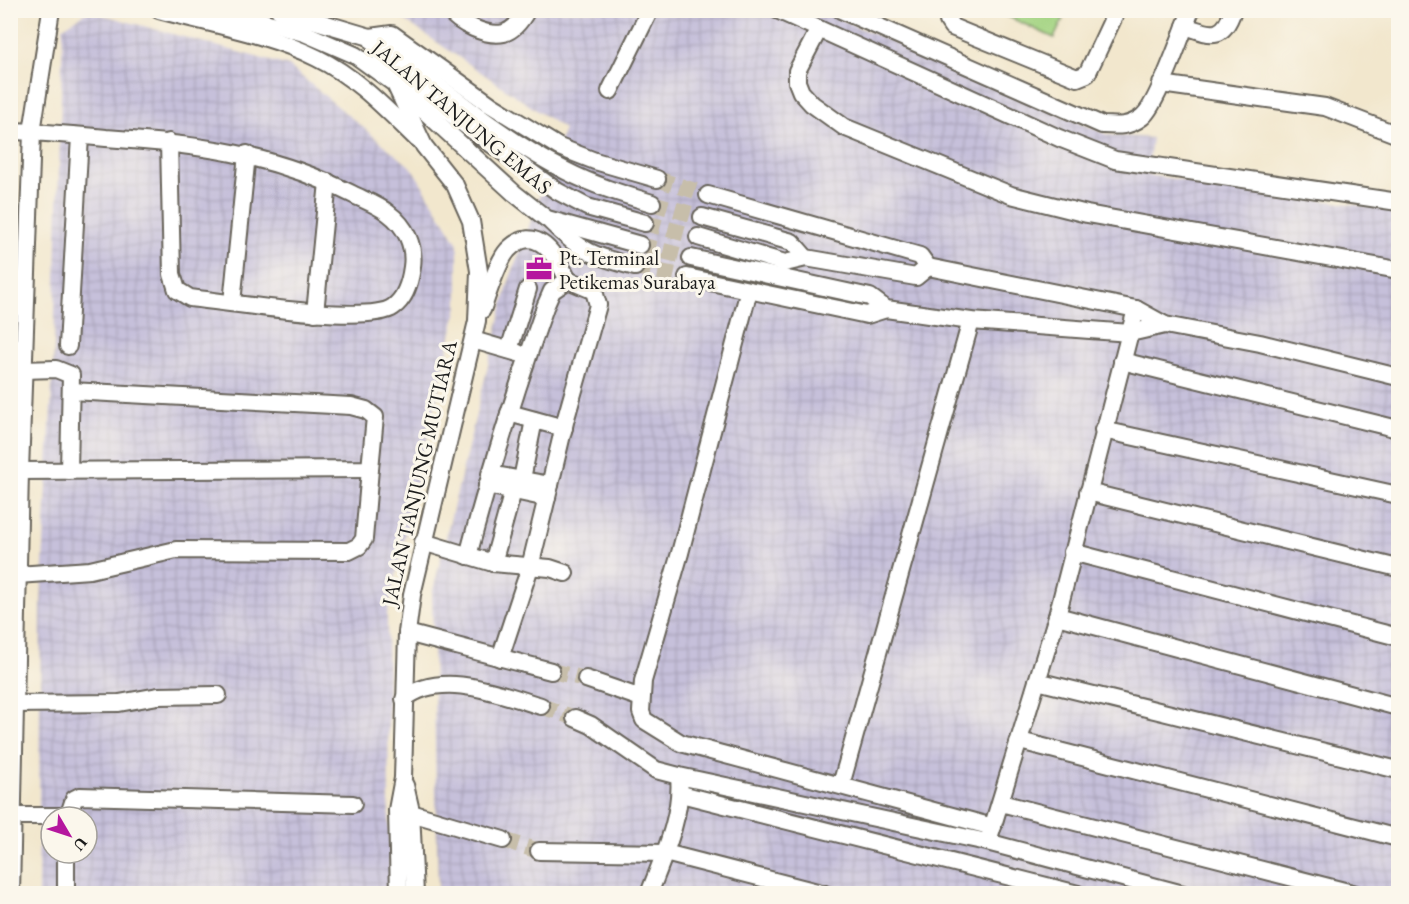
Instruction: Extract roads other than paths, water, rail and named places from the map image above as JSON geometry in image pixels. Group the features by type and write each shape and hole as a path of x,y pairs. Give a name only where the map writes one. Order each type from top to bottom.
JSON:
{"lane":[{"path":"11,894 13,704 32,132 51,10"},
{"path":"159,10 263,38 317,58 362,87 424,146"},
{"name":"JALAN TANJUNG EMAS","path":"222,10 314,38 354,55 395,84 547,219 640,245"},
{"name":"JALAN TANJUNG EMAS","path":"279,10 327,17 370,38 384,61 465,125 557,191 587,207 645,223"},
{"path":"449,10 454,17 477,30 503,33 516,25 527,10"},
{"path":"610,91 650,10"},
{"path":"777,10 1059,138 1115,160 1231,175 1398,202"},
{"path":"950,10 948,21 952,27 1077,78 1084,78 1117,10"},
{"path":"850,12 1102,125 1125,127 1144,116 1161,84 1188,18 1209,34 1220,33 1228,27 1233,10"},
{"path":"819,29 797,71 796,82 801,92 812,104 844,127 1011,195 1087,214 1398,270"},
{"path":"370,38 392,34 491,105 559,147 595,161 657,179"},
{"path":"370,38 388,48 524,147 565,171 609,190 652,203"},
{"path":"995,77 1006,50"},
{"name":"JALAN TANJUNG MUTIARA","path":"395,84 424,146 455,185 471,222 479,270 477,321 423,542 407,633 404,699 404,810 399,894"},
{"path":"1161,84 1325,107 1398,135"},
{"path":"10,132 169,142 247,154 328,182 388,212 404,228 414,253 409,286 393,307 380,313 315,313 190,298 177,290 172,274 169,142"},
{"path":"68,346 80,136"},
{"path":"232,303 247,154"},
{"path":"315,313 328,182"},
{"path":"708,195 920,256 928,267 1136,309 1165,326 1260,343 1398,377"},
{"path":"702,217 792,242 806,258"},
{"path":"547,219 572,243 594,256 635,267"},
{"path":"698,237 785,263 806,258 916,277 928,267"},
{"name":"JALAN TANJUNG MUTIARA","path":"477,321 507,252 519,241 535,240 547,246 558,258 568,280"},
{"path":"691,258 870,297 886,309"},
{"path":"687,277 867,315 886,309 971,321 1130,333 1165,326"},
{"path":"468,556 489,479 528,356 552,291 568,280 594,291 598,305 564,428 530,567 500,658"},
{"path":"509,350 528,289"},
{"path":"748,290 680,553 643,681 641,698 644,720 681,743 841,785 1183,894"},
{"path":"990,834 1057,616 1103,430 1136,309"},
{"path":"841,785 971,321"},
{"path":"473,340 528,356"},
{"path":"1122,362 1398,429"},
{"path":"23,370 56,369 71,375 69,471"},
{"path":"18,575 90,570 176,550 350,551 359,546 364,539 375,417 366,410 351,406 71,391"},
{"path":"509,413 564,428"},
{"path":"493,563 534,420"},
{"path":"1103,430 1398,495"},
{"path":"20,471 370,469"},
{"path":"489,479 549,492"},
{"path":"1088,492 1398,568"},
{"path":"423,542 493,563 550,568 565,573"},
{"path":"1072,552 1398,637"},
{"path":"1057,616 1398,707"},
{"path":"407,633 551,671"},
{"path":"586,679 641,698"},
{"path":"1037,681 1398,770"},
{"path":"404,699 417,688 445,684 504,695 541,706"},
{"path":"13,704 118,704 158,696 218,695"},
{"path":"575,718 591,725 656,770 990,834"},
{"path":"1020,741 1398,838"},
{"path":"649,894 665,854 681,794 680,776"},
{"path":"681,794 1078,894"},
{"path":"72,805 74,799 80,796 353,804"},
{"path":"1001,803 1356,894"},
{"path":"404,810 503,840"},
{"name":"JALAN TANJUNG MUTIARA","path":"404,810 419,892"},
{"path":"12,816 39,816"},
{"path":"539,851 665,854 825,894"},
{"path":"66,865 66,894"}],"tunnel":[{"path":"657,179 708,195"},
{"path":"652,203 702,217"},
{"path":"645,223 698,237"},
{"path":"640,245 691,258"},
{"path":"635,267 687,277"},
{"path":"551,671 586,679"},
{"path":"541,706 575,718"},
{"path":"503,840 539,851"}],"place":[{"name":"Pt. Terminal Petikemas Surabaya","path":"539,269"}]}
